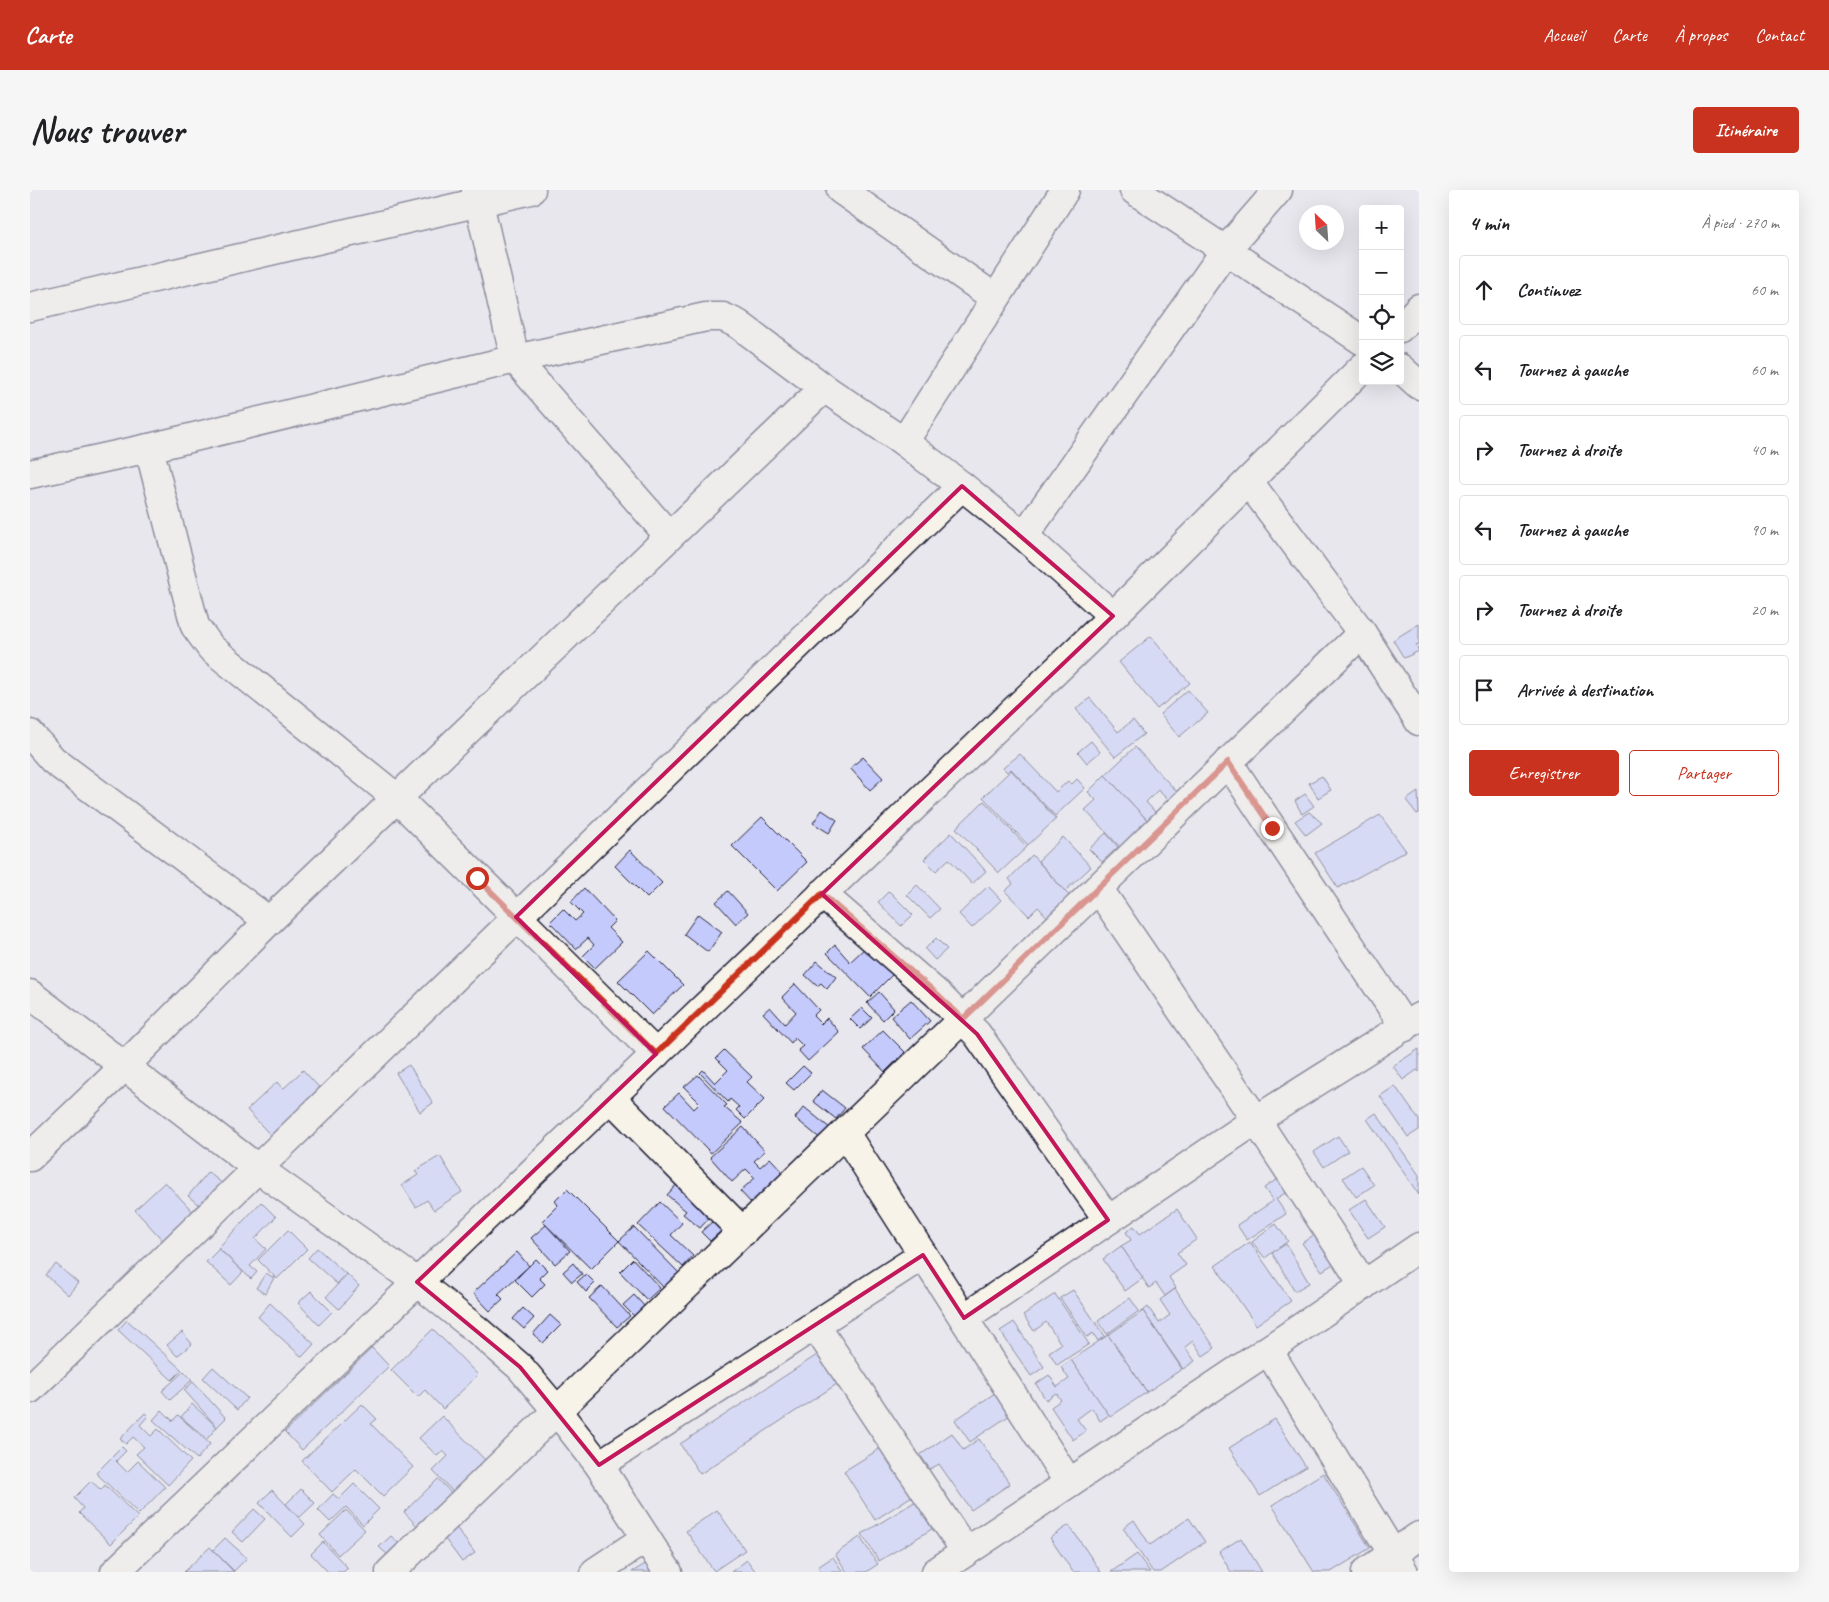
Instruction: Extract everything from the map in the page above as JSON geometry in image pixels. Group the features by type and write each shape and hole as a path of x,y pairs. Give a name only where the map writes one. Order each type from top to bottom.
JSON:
{"street":[{"path":"30,307 478,197 531,190"},
{"path":"841,190 995,298"},
{"path":"904,442 1065,190"},
{"path":"1134,190 1361,340"},
{"path":"1024,536 1226,251 1278,190"},
{"path":"478,197 514,359 669,536"},
{"path":"1404,324 1419,308"},
{"path":"30,474 149,448 514,359 706,317 723,317 738,324 824,388 904,442 962,486 1024,536 1113,616"},
{"path":"115,1572 1113,616 1359,370"},
{"path":"1404,372 1419,386"},
{"path":"30,1157 124,1067 269,922 824,388"},
{"path":"149,448 195,626 211,648 398,799 656,1054"},
{"path":"1249,482 1362,633 1419,720"},
{"path":"30,1389 962,486"},
{"path":"390,1572 1362,633"},
{"path":"30,734 53,760 269,922"},
{"path":"964,1318 1256,1120 1412,1022 1228,762"},
{"path":"1098,888 1256,1120 1364,1285"},
{"path":"822,894 963,1019 987,1047 1108,1220"},
{"path":"30,994 257,1168 417,1282 520,1367 557,1410 599,1465 668,1572"},
{"path":"611,1098 742,1232"},
{"path":"845,1133 1069,1483"},
{"path":"936,1572 1419,1247"},
{"path":"599,1465 923,1255"},
{"path":"814,1325 966,1552"},
{"path":"1268,1350 1398,1563"},
{"path":"1366,1572 1398,1563 1419,1536"},
{"path":"594,1572 646,1538"}],"highlighted area":[{"path":"962,486 1113,616 822,894 977,1034 1108,1220 964,1318 923,1255 599,1465 520,1367 417,1282 656,1054 516,917"}],"building":[{"path":"1419,624 1419,644 1416,645 1419,651 1404,658 1393,640"},
{"path":"1151,636 1190,683 1157,709 1119,662"},
{"path":"1188,690 1208,713 1179,737 1160,714"},
{"path":"1090,698 1118,732 1133,720 1144,734 1115,757 1076,709"},
{"path":"1091,741 1100,752 1087,763 1078,752"},
{"path":"1135,747 1179,794 1170,802 1158,790 1146,802 1157,814 1149,822 1105,775"},
{"path":"1020,754 1056,792 1068,781 1072,784 1077,779 1085,788 1055,816 1011,769 1007,772 1003,768"},
{"path":"863,757 883,778 870,790 850,768"},
{"path":"1011,770 1056,819 1028,845 983,797"},
{"path":"1105,775 1149,822 1121,848 1085,810 1096,800 1088,792"},
{"path":"1322,776 1331,790 1318,798 1309,783"},
{"path":"1418,792 1419,813 1417,814 1406,800"},
{"path":"1305,794 1314,806 1302,814 1295,801"},
{"path":"984,801 1027,847 999,873 956,828"},
{"path":"822,810 837,820 829,833 813,823"},
{"path":"1309,812 1322,823 1306,835 1295,821"},
{"path":"1380,815 1406,851 1338,888 1315,853"},
{"path":"762,817 807,862 777,891 732,846"},
{"path":"951,833 986,871 972,884 949,859 936,871 924,859"},
{"path":"1106,833 1118,847 1102,862 1089,849"},
{"path":"1063,837 1091,867 1065,891 1038,861"},
{"path":"630,850 662,883 647,898 615,866"},
{"path":"1032,855 1074,901 1052,922 1038,907 1029,916 1005,891 1013,884 1009,879"},
{"path":"917,885 940,909 930,918 907,895"},
{"path":"988,886 1001,900 972,928 959,914"},
{"path":"584,888 615,921 608,928 622,942 595,968 583,956 594,945 588,938 576,949 550,922 563,909 575,921 583,914 571,902"},
{"path":"728,891 748,913 736,924 716,902"},
{"path":"889,891 913,915 901,926 878,902"},
{"path":"698,914 722,932 708,952 684,934"},
{"path":"936,938 947,949 935,960 925,949"},
{"path":"835,945 850,962 866,947 893,974 870,997 827,953"},
{"path":"649,951 683,985 652,1015 618,981"},
{"path":"817,961 836,977 827,989 821,983 817,986 805,975"},
{"path":"795,984 819,1010 813,1016 821,1024 827,1018 839,1032 808,1061 798,1050 803,1046 795,1038 791,1043 763,1013 770,1007 785,1024 796,1012 782,997"},
{"path":"879,992 894,1009 883,1020 867,1003"},
{"path":"911,1000 930,1021 910,1039 891,1017"},
{"path":"862,1008 872,1018 860,1029 850,1019"},
{"path":"883,1030 905,1052 885,1072 863,1049"},
{"path":"1419,1049 1419,1072 1417,1070 1403,1080 1393,1066"},
{"path":"724,1050 752,1077 747,1082 765,1099 745,1119 736,1110 739,1107 730,1099 728,1102 700,1073 703,1070 715,1083 728,1070 716,1058"},
{"path":"409,1065 433,1103 420,1112 396,1073"},
{"path":"803,1066 811,1073 794,1090 786,1083"},
{"path":"303,1070 326,1095 276,1141 247,1110 277,1082 283,1089"},
{"path":"698,1075 727,1105 724,1107 743,1123 711,1153 665,1106 679,1093 694,1109 700,1103 684,1087"},
{"path":"1395,1086 1419,1120 1419,1130 1408,1137 1380,1096"},
{"path":"822,1090 845,1108 836,1119 813,1101"},
{"path":"804,1107 831,1129 822,1140 795,1118"},
{"path":"1376,1113 1419,1175 1419,1195 1367,1119"},
{"path":"743,1127 765,1151 754,1161 760,1167 770,1158 785,1174 752,1204 740,1191 755,1178 746,1169 732,1182 710,1157"},
{"path":"1338,1136 1348,1151 1324,1167 1314,1152"},
{"path":"440,1156 462,1192 434,1210 427,1200 416,1207 402,1185 418,1175 415,1171"},
{"path":"1361,1166 1374,1185 1356,1197 1343,1178"},
{"path":"208,1172 223,1184 203,1208 188,1196"},
{"path":"1279,1178 1288,1191 1276,1199 1286,1214 1247,1240 1237,1225 1273,1201 1264,1188"},
{"path":"165,1182 199,1218 168,1246 135,1210"},
{"path":"677,1184 712,1215 700,1228 683,1214 686,1211 667,1195"},
{"path":"567,1189 619,1241 591,1269 542,1221 558,1205 555,1201"},
{"path":"1366,1199 1385,1227 1368,1238 1349,1210"},
{"path":"261,1202 276,1217 255,1239 266,1249 250,1266 257,1272 251,1279 218,1248"},
{"path":"660,1202 682,1223 671,1235 693,1256 683,1267 638,1225"},
{"path":"1177,1209 1197,1239 1177,1253 1186,1265 1169,1277 1176,1288 1165,1296 1156,1283 1149,1288 1121,1246 1131,1240 1126,1232 1134,1226 1140,1234"},
{"path":"713,1221 722,1230 710,1241 701,1232"},
{"path":"1276,1224 1288,1241 1265,1258 1252,1242"},
{"path":"546,1225 570,1251 555,1264 531,1238"},
{"path":"634,1227 679,1273 664,1288 619,1241"},
{"path":"288,1230 307,1249 277,1279 258,1260"},
{"path":"1318,1232 1338,1261 1322,1271 1302,1243"},
{"path":"1250,1242 1291,1301 1256,1325 1215,1266"},
{"path":"1286,1244 1309,1283 1295,1291 1272,1253"},
{"path":"1121,1246 1143,1278 1125,1291 1103,1259"},
{"path":"317,1248 346,1274 337,1284 308,1258"},
{"path":"219,1249 243,1272 231,1285 206,1262"},
{"path":"517,1252 529,1266 498,1294 503,1299 490,1311 473,1293"},
{"path":"536,1259 547,1270 539,1278 545,1284 532,1297 515,1280"},
{"path":"633,1259 660,1288 647,1300 620,1272"},
{"path":"573,1263 582,1274 572,1282 563,1272"},
{"path":"56,1264 78,1283 68,1295 46,1275"},
{"path":"266,1273 274,1278 265,1294 256,1288"},
{"path":"347,1274 359,1286 339,1309 326,1297"},
{"path":"586,1274 595,1283 586,1292 577,1282"},
{"path":"602,1286 630,1316 617,1327 589,1298"},
{"path":"1175,1289 1215,1348 1203,1356 1193,1341 1185,1347 1195,1361 1183,1369 1143,1311 1148,1307 1159,1323 1170,1315 1160,1300"},
{"path":"1073,1290 1105,1336 1098,1341 1093,1333 1087,1337 1060,1298"},
{"path":"311,1291 332,1312 319,1325 298,1303"},
{"path":"1055,1294 1089,1344 1057,1365 1049,1352 1061,1344 1046,1322 1034,1331 1023,1315"},
{"path":"634,1295 646,1308 636,1318 623,1305"},
{"path":"1130,1298 1139,1311 1107,1334 1098,1321"},
{"path":"270,1303 314,1344 302,1357 258,1317"},
{"path":"523,1308 534,1318 524,1329 513,1319"},
{"path":"1143,1311 1182,1369 1147,1392 1108,1335"},
{"path":"550,1315 561,1325 543,1343 533,1334"},
{"path":"127,1320 182,1370 172,1380 118,1330"},
{"path":"1014,1322 1044,1367 1031,1376 1000,1331"},
{"path":"433,1329 478,1375 443,1409 425,1390 418,1397 391,1370"},
{"path":"182,1332 192,1344 177,1356 167,1345"},
{"path":"1108,1335 1147,1392 1110,1417 1071,1360"},
{"path":"372,1348 389,1366 302,1450 285,1432"},
{"path":"817,1355 837,1384 700,1474 680,1444"},
{"path":"1071,1360 1109,1415 1100,1421 1092,1408 1077,1419 1086,1431 1073,1440 1051,1407 1061,1400 1056,1393 1046,1400 1036,1384 1049,1375 1057,1387 1069,1379 1061,1367"},
{"path":"213,1367 247,1398 237,1410 203,1378"},
{"path":"184,1371 192,1380 170,1400 162,1391"},
{"path":"193,1382 226,1418 217,1427 184,1390"},
{"path":"995,1393 1010,1415 970,1442 955,1420"},
{"path":"192,1404 217,1427 207,1439 181,1417"},
{"path":"362,1404 377,1419 371,1424 413,1467 383,1496 356,1469 332,1492 302,1461"},
{"path":"162,1410 173,1421 178,1415 210,1444 197,1459 153,1420"},
{"path":"145,1413 148,1416 140,1425 151,1436 158,1429 191,1461 168,1485 136,1454 144,1447 133,1437 126,1444 120,1439"},
{"path":"442,1416 490,1465 457,1496 433,1471 448,1456 443,1451 437,1456 419,1438"},
{"path":"1275,1419 1306,1467 1260,1496 1229,1448"},
{"path":"952,1433 963,1450 979,1439 1010,1484 971,1510 939,1464 930,1469 920,1455"},
{"path":"122,1447 126,1451 116,1461 127,1472 138,1461 165,1487 139,1514 96,1473"},
{"path":"881,1448 912,1496 875,1520 844,1471"},
{"path":"1323,1473 1370,1548 1331,1572 1314,1572 1272,1505"},
{"path":"438,1479 454,1496 420,1529 404,1512"},
{"path":"91,1481 101,1490 105,1485 138,1517 111,1544 79,1513 83,1508 74,1498"},
{"path":"354,1484 379,1509 363,1525 346,1507 330,1522 318,1510 333,1494 339,1499"},
{"path":"301,1489 315,1503 299,1518 286,1504"},
{"path":"272,1490 305,1524 292,1537 259,1503"},
{"path":"916,1501 932,1529 879,1561 862,1534"},
{"path":"254,1509 265,1519 243,1542 232,1532"},
{"path":"346,1510 365,1530 338,1555 320,1535"},
{"path":"717,1510 745,1550 714,1571 686,1531"},
{"path":"1189,1518 1205,1542 1161,1572 1153,1572 1123,1528 1134,1520 1150,1545"},
{"path":"1069,1525 1101,1572 1073,1572 1050,1538"},
{"path":"455,1526 475,1553 462,1562 442,1535"},
{"path":"391,1536 401,1545 389,1556 379,1547"},
{"path":"860,1537 878,1564 866,1572 847,1572 835,1554"},
{"path":"225,1538 247,1558 234,1571 213,1550"},
{"path":"1241,1538 1262,1572 1231,1572 1219,1552"},
{"path":"323,1542 348,1568 343,1572 328,1572 311,1554"},
{"path":"210,1547 234,1572 184,1572"},
{"path":"1137,1554 1150,1572 1111,1572"},
{"path":"833,1557 843,1572 821,1572 818,1567"},
{"path":"652,1560 659,1572 632,1572"},
{"path":"747,1560 756,1572 731,1572"}],"route":[{"path":"477,878 656,1054 822,894 963,1019 1228,762 1272,828"}]}
